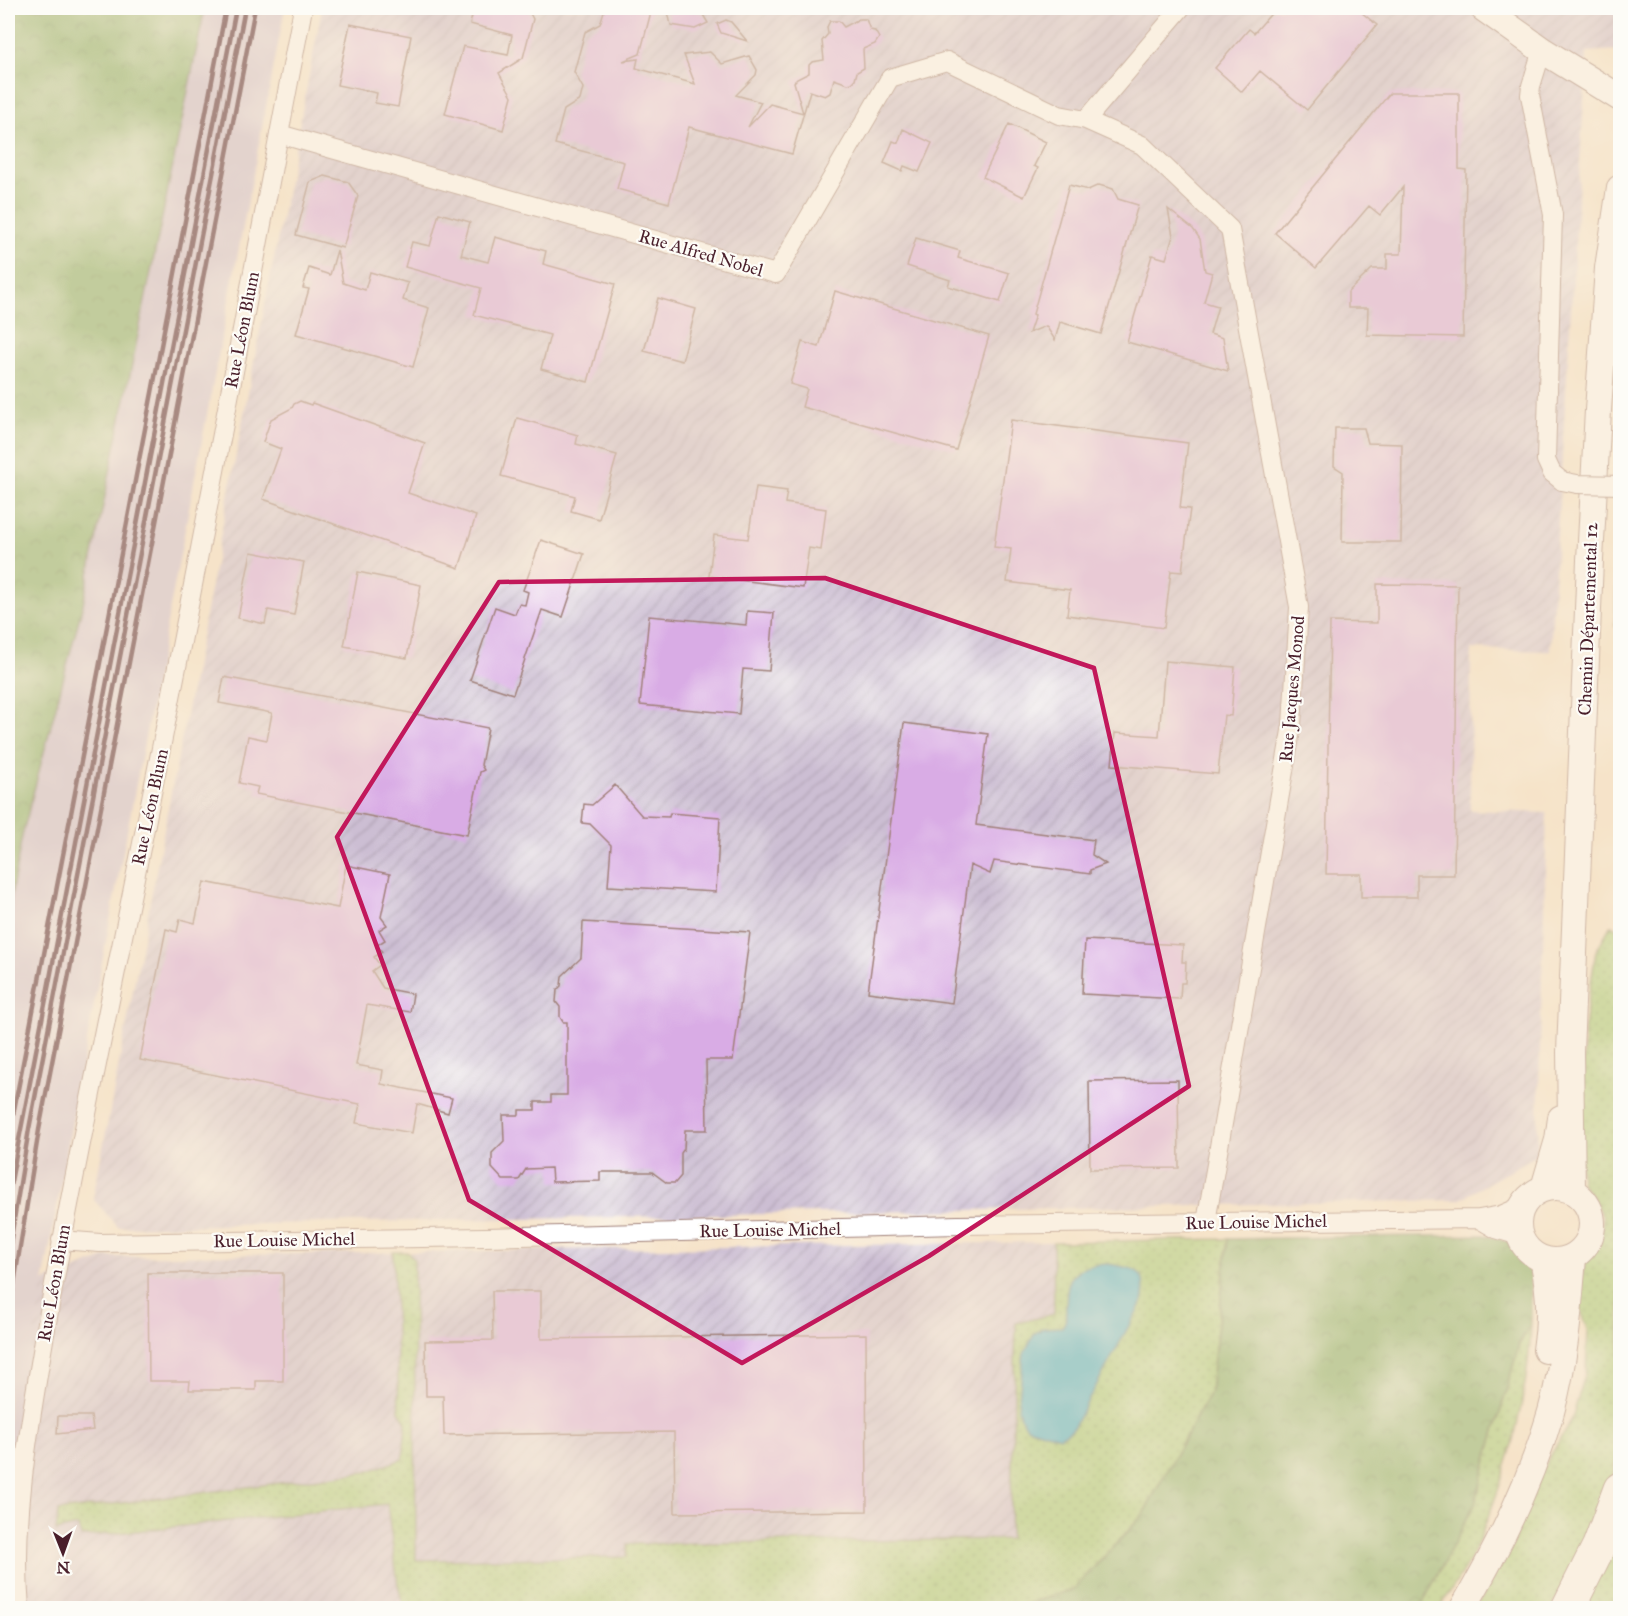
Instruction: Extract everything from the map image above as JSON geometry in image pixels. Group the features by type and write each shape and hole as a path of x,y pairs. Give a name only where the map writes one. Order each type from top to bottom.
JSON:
{"highway":[{"path":"1568,1608 1599,1546 1620,1489"}],"main road":[{"path":"1483,8 1542,50 1620,98"},
{"name":"Chemin Départemental 12","path":"1570,1052 1598,410 1608,268 1620,188"},
{"path":"1544,1188 1557,1140 1570,1052"},
{"path":"1570,1052 1572,1190"},
{"path":"1558,1186 1572,1190 1585,1200 1592,1215 1592,1232 1586,1247 1573,1257 1558,1261 1543,1259 1528,1251 1520,1236 1518,1220 1522,1206 1531,1194 1544,1188 1558,1186"},
{"path":"1463,1608 1505,1529 1536,1458 1551,1410 1561,1362 1573,1257"},
{"path":"1505,1529 1541,1386 1548,1343 1549,1284 1543,1259"}],"street":[{"name":"Rue Léon Blum","path":"20,1608 18,1587 20,1513 26,1451 61,1240 163,742 303,8"},
{"path":"1086,120 1181,8"},
{"path":"1542,50 1530,95 1553,214 1546,460 1552,473 1562,481 1577,484 1620,485"},
{"name":"Rue Alfred Nobel","path":"279,134 776,274 890,78 947,61 1059,115 1086,120"},
{"name":"Rue Jacques Monod","path":"1086,120 1142,145 1230,228 1299,607 1292,724 1206,1222"},
{"name":"Rue Louise Michel","path":"61,1240 100,1243 958,1225 1479,1219 1501,1215 1522,1206"},
{"name":"Rue Louise Michel","path":"1479,1219 1496,1229 1520,1236"}],"highlighted area":[{"path":"825,578 1094,668 1189,1086 929,1256 742,1363 469,1200 337,837 499,582"}],"shaded area":[{"path":"205,8 285,8 85,1051 8,1478 8,912 22,836 83,604"},
{"path":"322,8 1620,8 1620,50 1587,52 1550,651 1471,649 1470,810 1547,813 1537,1155 1459,1200 118,1227 93,1199"},
{"path":"1484,1235 1511,1243 1531,1265 1531,1324 1519,1344 1420,1608 8,1608 8,1478 42,1282 107,1257"}],"green space":[{"path":"8,8 205,8 83,604 22,836 8,912"},
{"path":"1617,499 1620,499 1620,625 1615,625 1618,557"},
{"path":"1611,925 1620,930 1620,1441 1612,1480 1552,1608 1476,1608 1513,1543 1543,1468 1572,1419 1586,1371 1588,1329 1577,1301 1585,1264 1601,1240 1603,1217 1581,1183 1585,1020 1596,951"},
{"path":"1484,1235 1511,1243 1531,1265 1531,1324 1519,1344 1475,1503 1420,1608 1015,1608 1074,1589 1142,1516 1210,1392 1228,1239"},
{"path":"1228,1239 1210,1392 1142,1516 1074,1589 1015,1608 404,1608 398,1585 387,1504 81,1537 78,1526 56,1531 58,1511 366,1472 403,1459 406,1422 399,1411 393,1252 408,1252 414,1259 416,1560 627,1557 627,1544 1010,1539 1016,1323 1054,1314 1053,1242"},
{"path":"1531,1324 1521,1409 1498,1492 1488,1519 1469,1561 1440,1608 1420,1608 1475,1503 1519,1344"},
{"path":"1620,1513 1620,1608 1575,1608"}],"water":[{"path":"1109,1264 1127,1267 1138,1272 1144,1283 1142,1302 1072,1430 1060,1437 1027,1427 1020,1417 1018,1408 1024,1353 1035,1333 1043,1328 1064,1325 1068,1287 1074,1274 1087,1267"}],"building":[{"path":"474,8 527,8 533,19 523,58 499,73 512,96 503,130 445,114 463,46 508,55 512,35 470,24"},
{"path":"605,8 652,8 640,54 623,61 638,59 636,68 695,84 684,55 710,52 722,64 749,56 757,70 756,75 736,95 761,102 748,127 770,104 803,113 794,82 809,73 809,65 812,62 824,60 822,41 828,34 827,27 830,21 839,21 844,27 859,19 866,19 870,30 875,31 879,38 875,44 863,49 864,68 857,72 852,83 848,84 834,79 830,93 825,96 810,91 792,154 689,127 669,203 617,189 624,162 555,144 564,110 580,100 583,88 574,72 585,32 600,24"},
{"path":"667,8 687,8 689,11 702,13 708,23 695,29 671,25"},
{"path":"1276,8 1356,8 1377,25 1307,110 1260,71 1242,92 1215,68 1249,29 1254,33"},
{"path":"726,20 731,22 747,41 721,33 717,24"},
{"path":"350,24 411,36 398,107 375,103 377,93 337,85"},
{"path":"1390,93 1459,93 1459,169 1466,170 1463,337 1367,335 1368,308 1348,308 1348,292 1372,269 1387,269 1387,254 1401,254 1403,187 1380,215 1369,206 1316,268 1275,233"},
{"path":"1009,124 1046,142 1034,166 1038,168 1024,197 983,177"},
{"path":"903,129 932,143 919,172 904,166 902,171 884,163 893,141 898,143"},
{"path":"325,176 348,182 358,196 343,248 296,235 310,182"},
{"path":"1069,185 1088,190 1099,185 1113,189 1118,199 1138,205 1101,334 1060,322 1055,340 1046,326 1029,333"},
{"path":"1168,209 1193,229 1200,239 1205,271 1212,273 1204,302 1218,306 1210,334 1223,338 1228,371 1127,342 1152,255 1166,259 1173,236"},
{"path":"439,213 470,222 461,255 488,262 495,237 546,251 543,264 615,284 588,382 541,369 550,335 474,315 481,288 405,267 412,242 430,246"},
{"path":"916,238 960,251 958,258 1009,273 1000,302 948,286 950,280 907,266"},
{"path":"337,250 343,283 365,290 370,272 408,283 403,300 429,308 413,367 296,334 309,289 303,288 309,268 330,275"},
{"path":"835,291 989,336 956,450 802,407 807,389 790,384 802,342 819,347"},
{"path":"658,298 696,309 682,361 644,351"},
{"path":"300,401 311,405 312,403 425,443 408,493 476,516 459,568 263,499 281,449 263,442 271,419"},
{"path":"517,418 578,435 576,444 617,455 599,519 571,511 575,496 501,476"},
{"path":"1011,420 1188,443 1180,508 1190,509 1182,572 1171,571 1164,628 1067,615 1070,590 1007,582 1011,549 994,547"},
{"path":"1335,428 1364,428 1368,443 1402,444 1401,542 1342,542 1343,472 1334,466"},
{"path":"756,487 787,491 785,503 826,509 821,550 809,548 803,588 709,576 714,535 748,539"},
{"path":"541,540 584,554 563,617 542,610 513,694 470,680 495,607 515,614 519,604 525,605 528,592 523,590"},
{"path":"251,552 304,562 294,615 268,610 265,624 238,618"},
{"path":"358,572 421,585 407,658 344,646"},
{"path":"1377,584 1458,585 1454,875 1417,875 1417,897 1361,897 1361,874 1326,874 1330,622 1377,623"},
{"path":"747,611 774,613 769,671 743,669 739,714 640,705 649,616 746,625"},
{"path":"1165,661 1235,667 1231,716 1224,715 1218,774 1112,765 1115,733 1159,736"},
{"path":"224,677 488,728 481,765 484,770 480,772 467,835 256,794 258,787 239,783 248,736 267,740 272,713 219,703"},
{"path":"904,723 988,734 976,825 1094,840 1092,855 1106,864 1090,870 1090,874 994,861 990,874 970,865 952,1003 868,992"},
{"path":"615,785 642,816 669,817 670,813 720,817 716,892 608,886 611,845 590,824 582,823 584,804 592,805"},
{"path":"346,865 390,874 381,917 387,925 379,930 385,940 377,945 382,952 374,957 380,965 372,971 383,988 413,994 410,1012 367,1005 356,1065 383,1070 381,1084 452,1098 448,1113 417,1104 412,1133 356,1123 360,1104 140,1060 166,929 177,932 180,919 195,923 204,882 338,908"},
{"path":"583,922 750,932 733,1060 706,1060 707,1130 685,1130 684,1149 681,1153 681,1176 675,1183 667,1183 652,1172 600,1172 600,1181 552,1182 551,1168 526,1169 519,1180 503,1180 492,1168 492,1153 504,1141 503,1115 519,1115 519,1110 535,1110 535,1102 551,1102 551,1095 567,1095 567,1022 563,1022 560,1017 560,1007 556,1002 557,990 561,986 562,976 581,958"},
{"path":"1085,940 1183,945 1182,962 1186,962 1185,983 1181,983 1180,999 1082,994"},
{"path":"1178,1080 1179,1168 1090,1169 1089,1081"},
{"path":"148,1273 283,1273 283,1381 256,1381 256,1390 189,1390 190,1381 149,1381"},
{"path":"492,1291 541,1291 541,1339 866,1334 867,1511 675,1513 674,1432 444,1435 443,1396 426,1396 425,1341 493,1340"},
{"path":"58,1416 91,1416 93,1430 57,1434"}],"railway":[{"path":"8,1141 226,8"},
{"path":"8,1197 236,8"},
{"path":"8,1256 29,1129 245,8"},
{"path":"8,1321 39,1130 255,8"}]}
